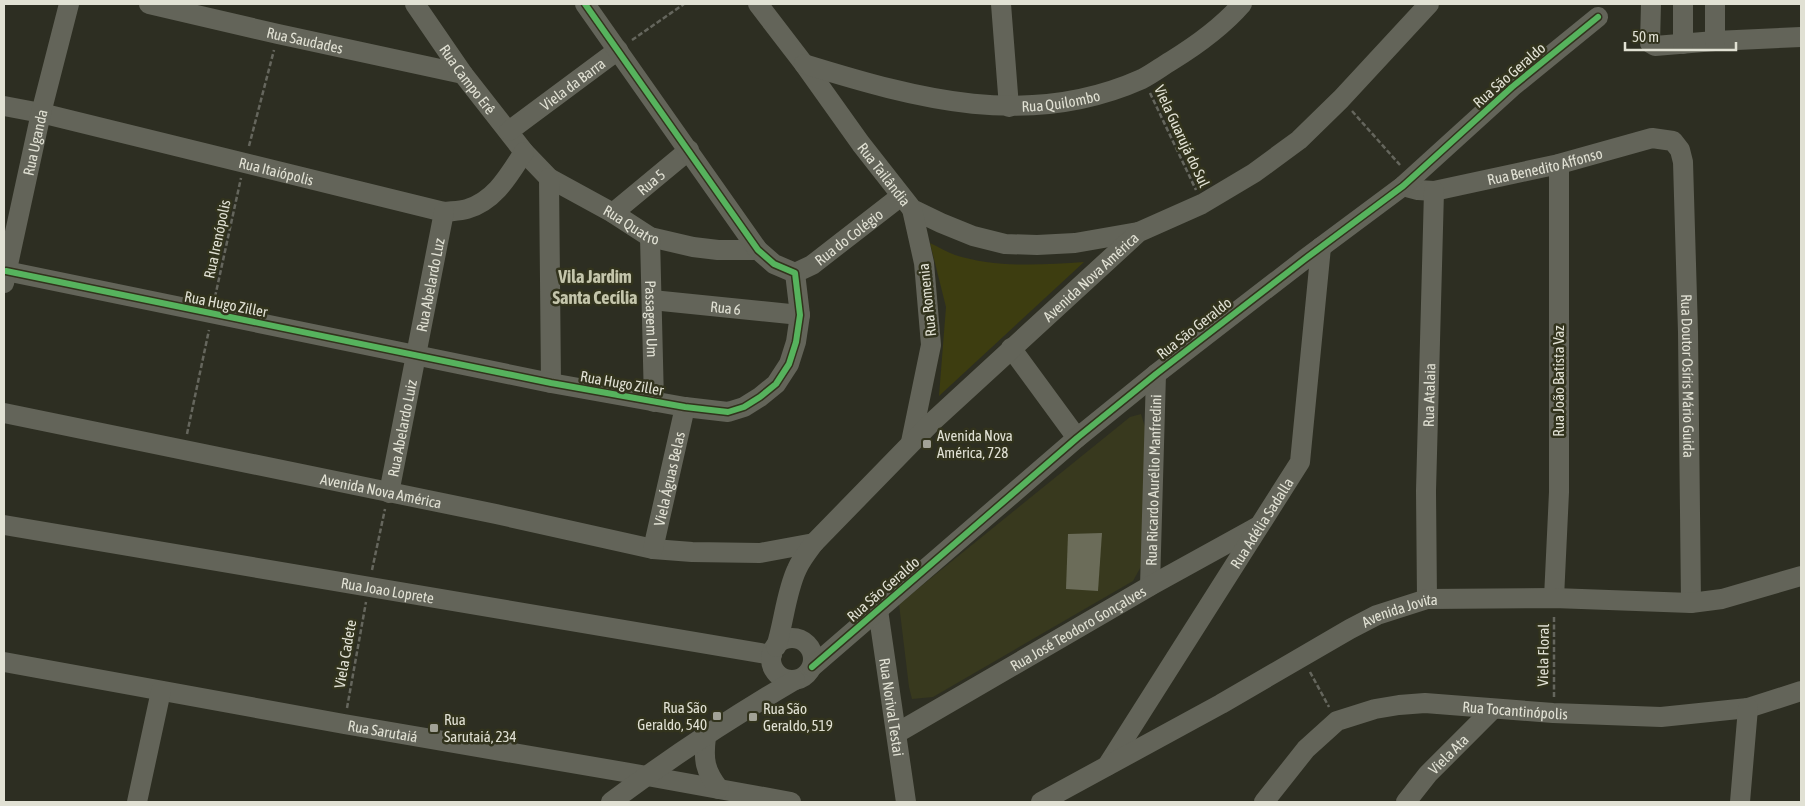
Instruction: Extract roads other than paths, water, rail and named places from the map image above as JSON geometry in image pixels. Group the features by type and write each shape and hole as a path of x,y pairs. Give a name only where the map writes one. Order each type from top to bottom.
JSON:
{"street":[{"name":"Rua Uganda","path":"5,277 41,113 69,4"},
{"name":"Rua Saudades","path":"149,4 463,74"},
{"name":"Rua Campo Erê","path":"415,4 463,74 524,152"},
{"path":"585,4 758,250 774,264 795,273"},
{"name":"Rua Tailândia","path":"758,4 906,202 940,223 973,236 1005,244 1037,245 1075,242 1139,232"},
{"path":"1001,4 1009,107"},
{"name":"Rua Quilombo","path":"804,64 887,89 949,102 1009,107 1082,100 1142,78 1192,48 1231,17 1242,4"},
{"path":"1397,38 1413,4"},
{"name":"Avenida Nova América","path":"4,413 653,548 692,552 760,553 814,543 930,423 1139,232 1202,204 1254,173 1299,140 1341,99 1429,4"},
{"path":"1651,4 1650,43 1655,46 1715,40 1801,37"},
{"path":"1683,4 1684,44"},
{"path":"1715,4 1715,40"},
{"name":"Rua São Geraldo","path":"812,667 1077,438 1156,374 1407,182 1512,87 1598,17"},
{"name":"Viela da Barra","path":"509,131 618,50"},
{"path":"829,98 840,87 854,79"},
{"name":"Rua Itaiópolis","path":"4,106 41,113 444,212 467,209 483,202 494,194 505,182 524,152"},
{"name":"Rua Benedito Affonso","path":"1407,182 1418,190 1434,191 1559,164 1652,138 1673,141 1680,150"},
{"name":"Rua 5","path":"613,213 689,150"},
{"name":"Rua Doutor Osíris Mário Guida","path":"1680,150 1683,162 1688,332 1690,602"},
{"name":"Rua Quatro","path":"524,152 549,178 613,213 650,237 694,247 718,250 758,250"},
{"name":"Rua João Batista Vaz","path":"1554,598 1559,492 1559,164"},
{"path":"549,178 551,383"},
{"name":"Rua Atalaia","path":"1427,599 1426,491 1434,191"},
{"name":"Rua do Colégio","path":"795,273 812,265 906,202"},
{"name":"Rua Romenia","path":"906,202 924,263 931,345 911,442"},
{"name":"Rua Abelardo Luz","path":"415,356 444,212"},
{"name":"Passagem Um","path":"650,237 654,402"},
{"path":"1075,242 1092,252 1099,268"},
{"name":"Rua Adélia Sadalla","path":"1107,767 1300,462 1320,247"},
{"name":"Rua Hugo Ziller","path":"5,277 314,334 551,383 654,402 728,412 744,407 760,397 776,384 789,364 796,342 800,315 795,273"},
{"name":"Rua 6","path":"652,300 800,315"},
{"path":"1012,348 1077,438"},
{"name":"Rua Abelardo Luiz","path":"389,493 415,356"},
{"name":"Rua Ricardo Aurélio Manfredini","path":"1150,586 1156,374"},
{"name":"Rua Romenia","path":"922,391 925,412 930,423"},
{"name":"Viela Águas Belas","path":"653,548 685,407"},
{"name":"Rua Joao Loprete","path":"4,525 773,655"},
{"name":"Rua José Teodoro Gonçalves","path":"898,733 1150,586 1258,526"},
{"path":"750,707 773,655 797,569 814,543"},
{"name":"Avenida Nova América","path":"760,553 772,558 781,565 790,591 793,621 804,642"},
{"name":"Avenida Jovita","path":"1041,802 1303,658 1377,615 1427,599 1554,598 1690,602 1722,599 1801,576"},
{"name":"Rua Norival Testai","path":"878,610 898,733 906,802"},
{"name":"Rua São Geraldo","path":"804,642 829,640 855,630"},
{"path":"611,802 750,707 805,676 812,667 813,657 804,642 787,639 773,655"},
{"path":"773,655 778,675 789,680 795,680"},
{"name":"Rua Sarutaiá","path":"4,662 791,802"},
{"path":"137,802 161,691"},
{"name":"Rua Tocantinópolis","path":"1264,802 1306,749 1337,721 1375,709 1399,705 1425,704 1554,713 1661,717 1748,708 1801,691"},
{"path":"1740,802 1748,708"},
{"name":"Viela Ata","path":"1406,802 1428,774 1493,709"},
{"path":"706,737 704,750 705,764 710,777 719,789"}],"place":[{"name":"Avenida Nova América, 728","path":"927,444"},
{"name":"Rua São Geraldo, 540","path":"717,716"},
{"name":"Rua São Geraldo, 519","path":"753,717"},
{"name":"Rua Sarutaiá, 234","path":"434,728"}],"district":[{"name":"Vila Jardim Santa Cecília","path":"595,286"}]}
